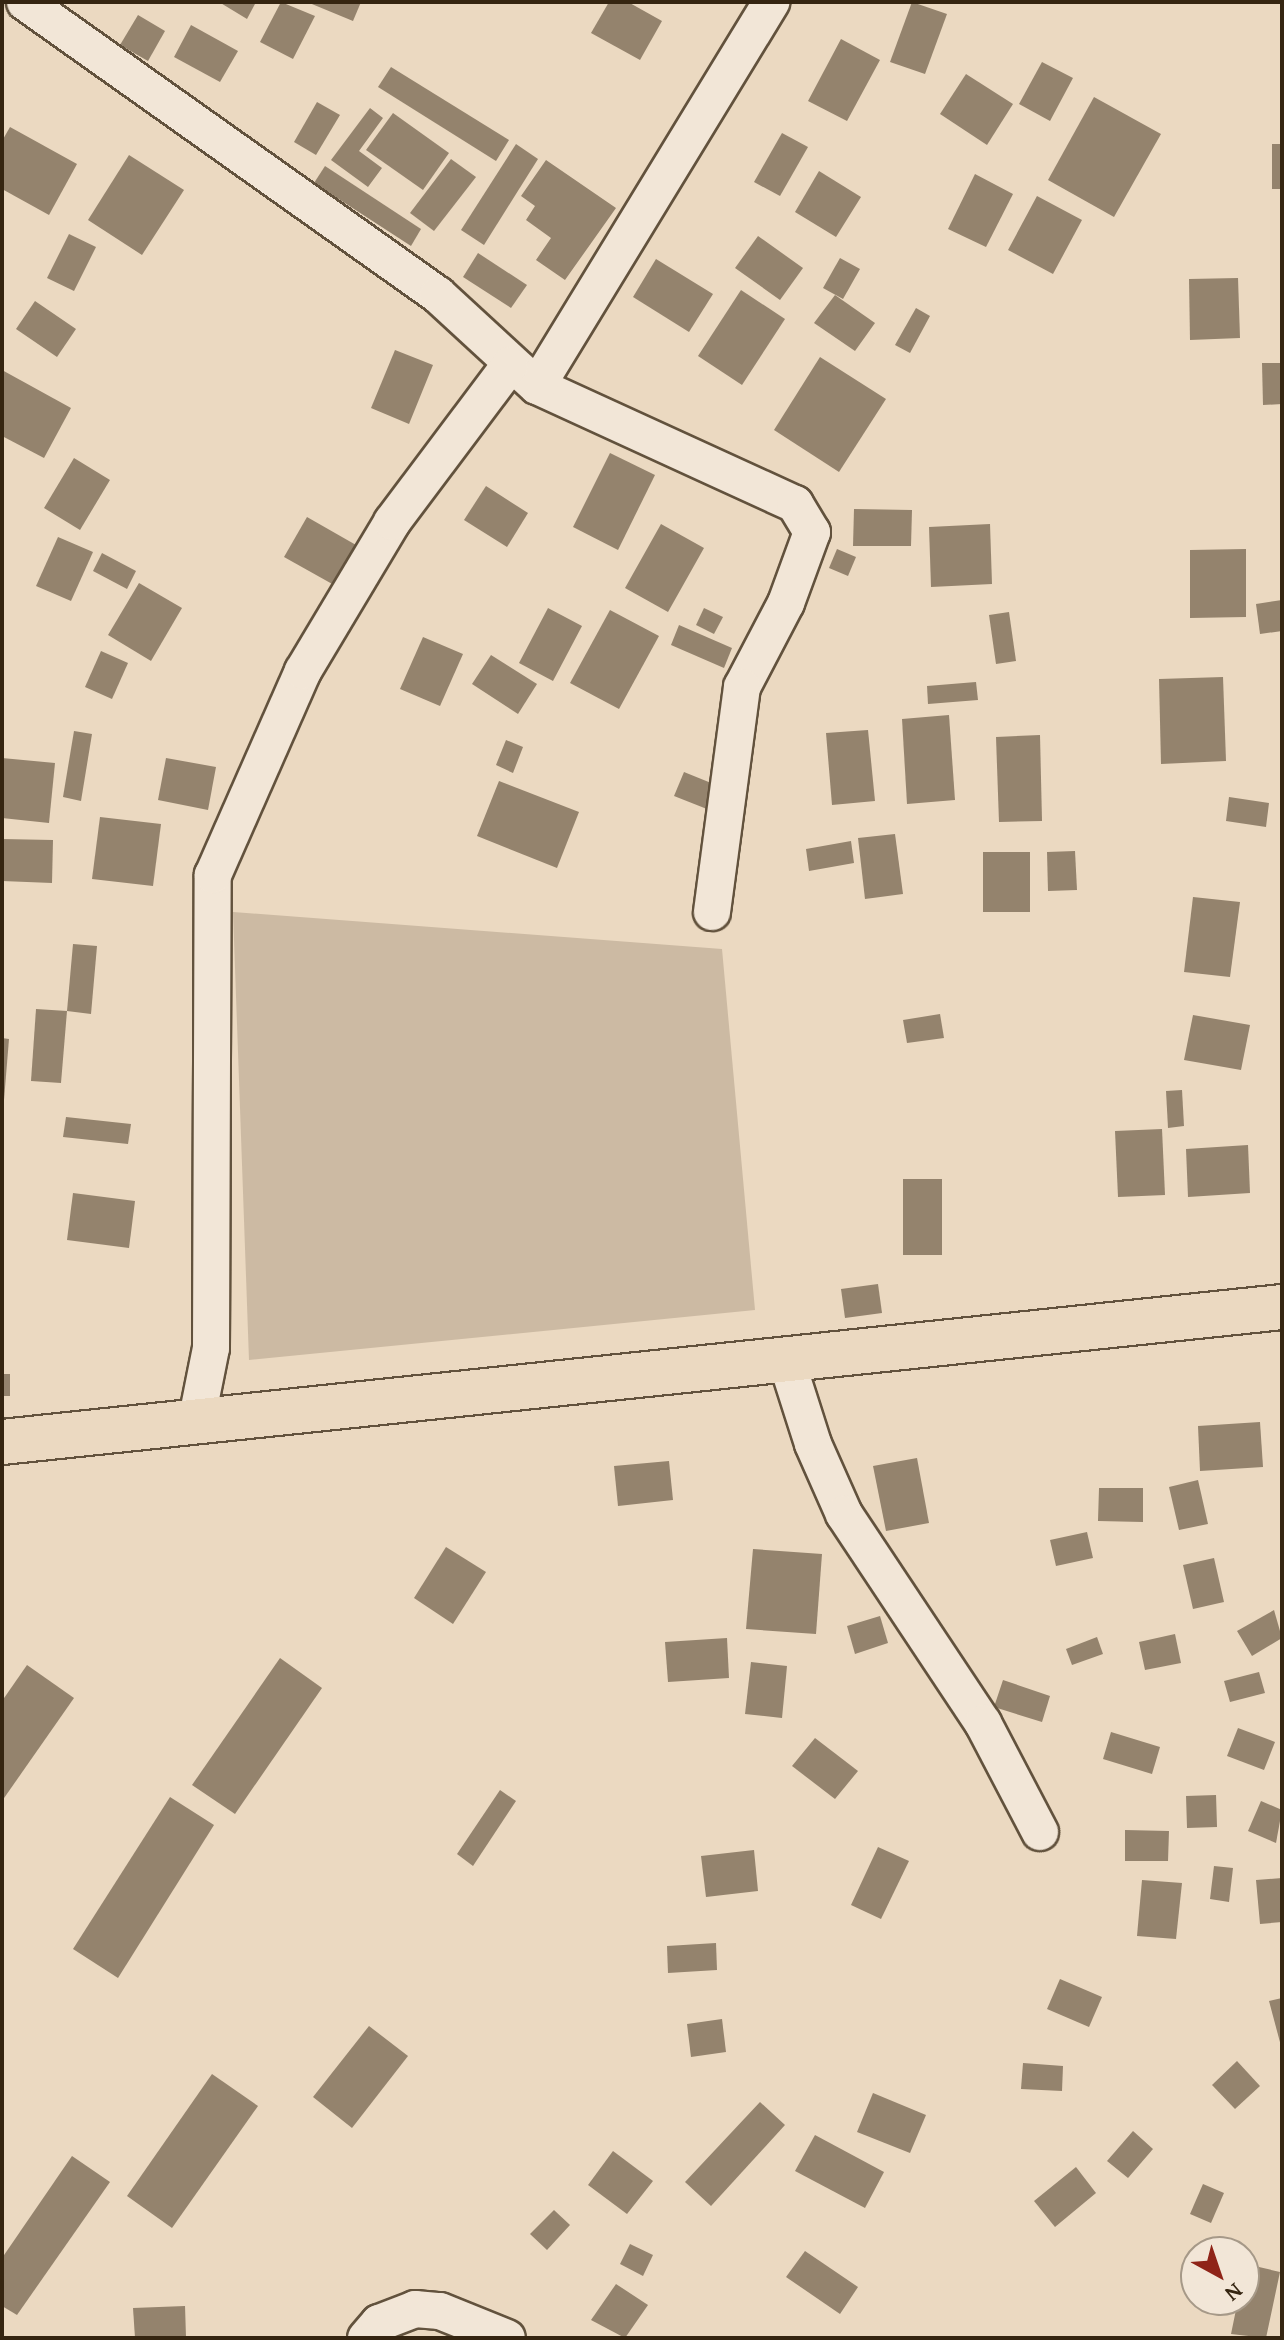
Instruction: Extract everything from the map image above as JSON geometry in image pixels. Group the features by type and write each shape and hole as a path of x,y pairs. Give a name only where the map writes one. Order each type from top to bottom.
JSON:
{"main road":[{"path":"2,1442 785,1356 1282,1307"}],"street":[{"path":"25,2 438,295 524,376 795,504 812,532 786,603 742,687 712,912"},
{"path":"196,1423 211,1348 213,875 303,671 392,522 524,376 771,2"},
{"path":"785,1356 813,1444 844,1514 983,1723 1040,1832"},
{"path":"366,2338 379,2323 415,2309 440,2311 507,2338"}],"shaded area":[{"path":"233,912 722,949 755,1310 249,1360"}],"building":[{"path":"219,2 256,2 247,19"},
{"path":"281,2 315,16 293,59 260,42"},
{"path":"307,2 361,2 353,21"},
{"path":"609,2 628,2 662,21 640,60 591,33"},
{"path":"912,2 947,14 925,74 890,62"},
{"path":"138,15 165,31 148,61 120,45"},
{"path":"191,25 238,51 220,82 174,57"},
{"path":"841,39 880,60 847,121 808,101"},
{"path":"1042,62 1073,78 1050,121 1019,104"},
{"path":"391,67 509,140 496,161 378,87"},
{"path":"966,74 1013,104 987,145 940,114"},
{"path":"1094,97 1161,134 1114,217 1048,180"},
{"path":"317,102 340,115 316,155 294,142"},
{"path":"370,108 383,118 359,151 382,168 368,187 331,160"},
{"path":"393,113 449,153 423,190 366,150"},
{"path":"10,127 77,164 49,215 2,189 2,141"},
{"path":"782,133 808,147 780,196 754,182"},
{"path":"516,144 538,159 484,245 461,230"},
{"path":"1272,144 1282,144 1282,189 1272,189"},
{"path":"129,155 184,190 142,255 88,220"},
{"path":"451,159 476,177 434,231 410,213"},
{"path":"546,160 616,208 565,280 536,260 551,238 526,220 535,206 521,196"},
{"path":"325,166 421,229 411,246 314,183"},
{"path":"819,171 861,197 836,237 795,212"},
{"path":"975,174 1013,194 986,247 948,229"},
{"path":"1037,196 1082,220 1053,274 1008,250"},
{"path":"69,234 96,247 74,291 47,278"},
{"path":"758,236 803,268 780,300 735,268"},
{"path":"478,253 527,285 511,308 463,277"},
{"path":"840,258 860,269 843,299 823,288"},
{"path":"656,259 713,294 689,332 633,297"},
{"path":"1238,278 1240,338 1190,340 1189,279"},
{"path":"741,290 785,319 742,385 698,356"},
{"path":"835,295 875,323 855,351 814,323"},
{"path":"35,301 76,329 57,357 16,329"},
{"path":"916,308 930,316 910,353 895,345"},
{"path":"395,350 433,365 409,424 371,408"},
{"path":"820,357 886,399 839,472 774,430"},
{"path":"1262,363 1282,363 1282,404 1263,405"},
{"path":"2,370 71,408 44,458 2,436"},
{"path":"610,453 655,475 618,550 573,527"},
{"path":"74,458 110,480 80,530 44,508"},
{"path":"486,486 528,513 507,547 464,520"},
{"path":"854,509 912,510 911,546 853,546"},
{"path":"307,517 356,545 334,585 284,557"},
{"path":"661,524 704,548 668,612 625,588"},
{"path":"990,524 992,584 931,587 929,527"},
{"path":"58,537 93,552 71,601 36,586"},
{"path":"837,549 856,557 848,576 829,568"},
{"path":"1246,549 1246,617 1190,618 1190,550"},
{"path":"102,553 136,571 127,589 93,571"},
{"path":"139,583 182,608 151,661 108,635"},
{"path":"1282,600 1282,631 1260,634 1256,604"},
{"path":"548,608 582,626 553,681 519,663"},
{"path":"704,608 723,617 714,634 696,625"},
{"path":"610,610 659,636 619,709 570,683"},
{"path":"1009,612 1016,661 996,664 989,615"},
{"path":"679,625 732,648 724,668 671,645"},
{"path":"423,637 463,654 440,706 400,689"},
{"path":"101,651 128,663 112,699 85,687"},
{"path":"491,655 537,684 518,714 472,684"},
{"path":"1223,677 1226,761 1161,764 1159,679"},
{"path":"976,682 978,700 928,704 927,686"},
{"path":"949,715 955,800 907,804 902,719"},
{"path":"868,730 875,801 832,805 826,733"},
{"path":"74,731 92,734 81,801 63,797"},
{"path":"1040,735 1042,821 999,822 996,737"},
{"path":"506,740 523,747 513,773 496,765"},
{"path":"2,758 55,763 49,823 2,818"},
{"path":"166,758 216,767 208,810 158,800"},
{"path":"684,772 721,787 712,811 674,796"},
{"path":"499,781 579,812 557,868 477,836"},
{"path":"1229,797 1269,803 1266,827 1226,821"},
{"path":"100,817 161,824 153,886 92,879"},
{"path":"895,834 903,894 865,899 858,838"},
{"path":"2,839 53,840 52,883 2,881"},
{"path":"851,841 854,863 809,871 806,849"},
{"path":"1075,851 1077,890 1048,891 1047,852"},
{"path":"983,852 1030,852 1030,912 983,912"},
{"path":"1193,897 1240,902 1230,977 1184,972"},
{"path":"73,944 97,946 91,1014 67,1011"},
{"path":"36,1009 67,1011 61,1083 31,1081"},
{"path":"940,1014 944,1038 907,1043 903,1020"},
{"path":"1193,1015 1250,1025 1241,1070 1184,1060"},
{"path":"2,1038 9,1039 4,1100 2,1100"},
{"path":"1182,1090 1184,1126 1168,1128 1166,1091"},
{"path":"66,1117 131,1124 128,1144 63,1137"},
{"path":"1162,1129 1165,1195 1118,1197 1115,1131"},
{"path":"1248,1145 1250,1193 1188,1197 1186,1149"},
{"path":"903,1179 942,1179 942,1255 903,1255"},
{"path":"73,1193 135,1201 129,1248 67,1240"},
{"path":"878,1284 882,1313 845,1318 841,1289"},
{"path":"2,1374 10,1374 10,1396 2,1396"},
{"path":"1260,1422 1263,1467 1200,1471 1198,1426"},
{"path":"917,1458 929,1523 886,1531 873,1466"},
{"path":"669,1461 673,1500 618,1506 614,1466"},
{"path":"1198,1480 1208,1524 1179,1530 1169,1487"},
{"path":"1099,1488 1143,1488 1143,1522 1098,1521"},
{"path":"1087,1532 1093,1558 1056,1566 1050,1540"},
{"path":"446,1547 486,1572 453,1624 414,1598"},
{"path":"753,1549 822,1554 816,1634 746,1629"},
{"path":"1214,1558 1224,1602 1193,1609 1183,1565"},
{"path":"1274,1610 1282,1638 1252,1656 1237,1631"},
{"path":"880,1616 888,1643 855,1654 847,1626"},
{"path":"1175,1634 1181,1663 1145,1670 1139,1642"},
{"path":"1097,1637 1103,1654 1072,1665 1066,1649"},
{"path":"727,1638 729,1678 668,1682 665,1642"},
{"path":"280,1658 322,1688 235,1814 192,1785"},
{"path":"751,1662 787,1666 782,1718 745,1714"},
{"path":"27,1665 74,1698 2,1801 2,1701"},
{"path":"1259,1672 1265,1693 1230,1702 1224,1681"},
{"path":"1003,1680 1050,1696 1042,1722 994,1707"},
{"path":"1238,1728 1275,1742 1264,1770 1227,1756"},
{"path":"1111,1732 1160,1747 1152,1774 1103,1759"},
{"path":"815,1738 858,1771 835,1799 792,1766"},
{"path":"500,1790 516,1801 473,1866 457,1854"},
{"path":"1216,1795 1217,1827 1187,1828 1186,1796"},
{"path":"170,1797 214,1825 118,1978 73,1949"},
{"path":"1261,1801 1282,1810 1276,1843 1248,1831"},
{"path":"1125,1830 1169,1831 1168,1861 1125,1861"},
{"path":"878,1847 909,1861 881,1919 851,1905"},
{"path":"754,1850 758,1891 706,1897 701,1856"},
{"path":"1214,1866 1233,1868 1229,1902 1210,1899"},
{"path":"1282,1878 1282,1922 1260,1924 1256,1880"},
{"path":"1142,1880 1182,1883 1176,1939 1137,1936"},
{"path":"716,1943 717,1970 668,1973 667,1946"},
{"path":"1060,1979 1102,1997 1089,2027 1047,2009"},
{"path":"1282,1998 1282,2046 1281,2046 1269,2001"},
{"path":"722,2019 726,2052 691,2057 687,2024"},
{"path":"369,2026 408,2056 352,2128 313,2097"},
{"path":"1237,2061 1260,2086 1235,2109 1212,2085"},
{"path":"1023,2063 1063,2066 1062,2091 1021,2089"},
{"path":"212,2074 258,2106 172,2228 127,2196"},
{"path":"873,2093 926,2115 910,2153 857,2132"},
{"path":"760,2102 785,2125 711,2206 685,2182"},
{"path":"1133,2131 1153,2149 1128,2178 1107,2161"},
{"path":"815,2135 884,2172 865,2208 795,2171"},
{"path":"613,2151 653,2181 627,2214 588,2185"},
{"path":"72,2156 110,2182 17,2315 2,2306 2,2258"},
{"path":"1076,2167 1096,2193 1055,2227 1034,2201"},
{"path":"1203,2184 1224,2193 1211,2223 1190,2214"},
{"path":"554,2210 570,2225 547,2250 530,2234"},
{"path":"630,2244 653,2255 643,2276 620,2264"},
{"path":"805,2251 858,2287 840,2314 786,2277"},
{"path":"1260,2267 1280,2272 1266,2338 1231,2334 1235,2316 1260,2316"},
{"path":"616,2284 648,2305 625,2338 591,2320"},
{"path":"185,2306 186,2338 135,2338 133,2308"}]}
